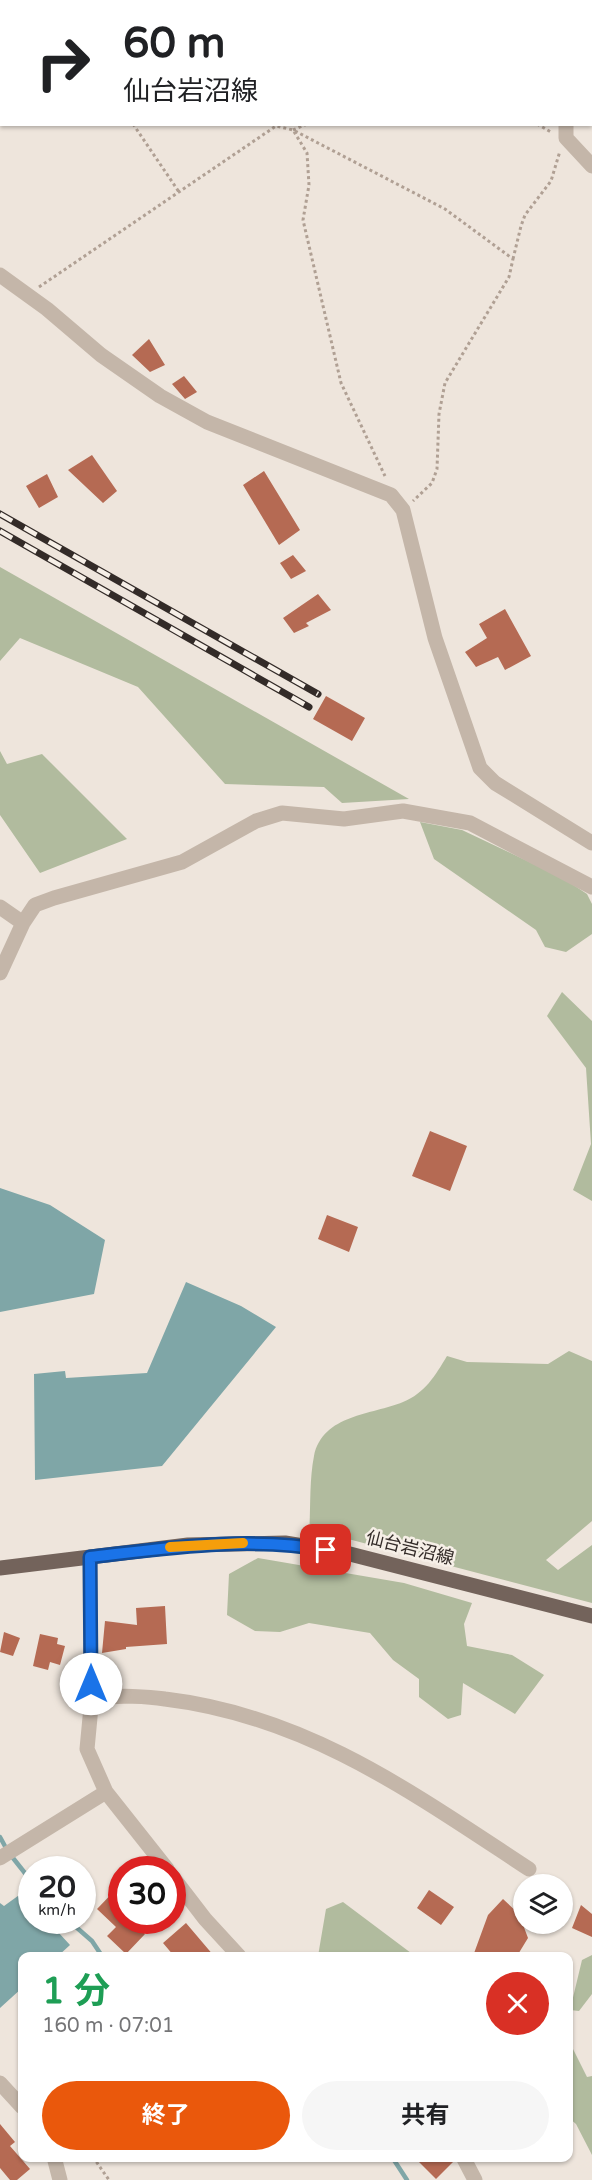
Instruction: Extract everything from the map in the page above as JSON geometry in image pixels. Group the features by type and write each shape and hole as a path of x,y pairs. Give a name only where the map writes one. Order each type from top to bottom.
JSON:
{"main road":[{"name":"仙台岩沼線","path":"0,1568 188,1545 285,1543 346,1553 592,1616"}],"street":[{"path":"566,131 592,166"},
{"path":"0,275 101,355 160,396 207,422 391,495 403,510 435,638 480,768 495,783 592,843"},
{"path":"0,973 23,923 36,905 182,862 208,849 232,832 282,813 344,819 403,810 470,823 592,887"},
{"path":"0,907 23,923"},
{"path":"90,1557 91,1707 87,1749 106,1792 157,1856"},
{"path":"91,1707 103,1698 154,1697 201,1703 267,1720 340,1751 394,1781 529,1869"},
{"path":"0,1858 106,1792"},
{"path":"186,1894 235,1952"},
{"path":"0,2082 18,2102"},
{"path":"55,2162 60,2180"},
{"path":"466,2162 475,2180"}],"path":[{"path":"134,126 179,192"},
{"path":"29,296 42,283 276,126 293,130 445,209 513,259"},
{"path":"293,130 302,126"},
{"path":"293,130 307,153 309,185 303,220 341,383 386,479 391,495"},
{"path":"403,510 432,483 437,469 439,414 446,383 509,278 520,226 525,215 551,181 566,131"},
{"path":"96,2162 109,2180"}],"green space":[{"path":"0,567 409,799 342,803 324,787 225,784 138,687 20,638 0,661"},
{"path":"0,751 7,764 42,754 127,839 40,873 0,815"},
{"path":"420,822 462,830 563,878 587,894 592,904 592,934 566,952 545,947 536,930 434,859"},
{"path":"562,992 592,1021 592,1201 573,1190 591,1144 586,1068 547,1016"},
{"path":"569,1351 592,1361 592,1521 546,1560 558,1570 592,1545 592,1603 352,1540 309,1534 314,1456 319,1442 338,1424 411,1398 429,1383 447,1356 467,1362 548,1364"},
{"path":"258,1558 404,1583 472,1603 464,1624 467,1646 512,1655 544,1675 515,1714 463,1683 461,1715 448,1719 419,1697 419,1679 393,1660 370,1633 309,1623 280,1632 255,1631 227,1615 229,1574"},
{"path":"343,1902 410,1952 319,1952 326,1909"},
{"path":"592,1955 592,1994 579,2011 573,2010 573,1998 582,1960"},
{"path":"573,2049 587,2077 592,2076 592,2155 573,2121"}],"water":[{"path":"0,1188 50,1205 105,1240 94,1294 0,1312"},
{"path":"186,1282 241,1306 276,1327 162,1466 35,1480 34,1374 65,1371 66,1378 147,1373"},
{"path":"18,1896 18,1934 60,1934 70,1945 62,1952 18,1952 18,1992 0,2008 0,1903 4,1906"}],"building":[{"path":"149,339 165,365 150,372 132,355"},
{"path":"184,376 197,392 185,399 172,384"},
{"path":"92,455 117,491 103,503 68,470"},
{"path":"264,471 300,530 279,545 243,485"},
{"path":"47,474 58,497 39,508 26,486"},
{"path":"293,555 306,571 291,579 280,563"},
{"path":"318,594 331,610 306,623 309,626 294,633 283,618"},
{"path":"505,609 531,656 505,670 498,657 476,667 465,652 487,638 479,624"},
{"path":"326,696 365,718 352,741 313,719"},
{"path":"430,1131 467,1146 450,1191 412,1176"},
{"path":"327,1215 358,1227 349,1252 318,1239"},
{"path":"165,1606 167,1644 126,1647 126,1649 102,1653 105,1621 137,1625 136,1608"},
{"path":"4,1632 20,1638 13,1656 0,1652"},
{"path":"40,1634 58,1638 57,1644 65,1646 60,1665 50,1662 48,1670 33,1666"},
{"path":"429,1890 454,1907 441,1925 417,1908"},
{"path":"108,1898 108,1919 97,1909"},
{"path":"503,1899 513,1908 513,1934 526,1934 528,1938 519,1952 474,1952 488,1915"},
{"path":"581,1905 592,1914 592,1937 573,1928"},
{"path":"186,1923 211,1952 171,1952 163,1943 173,1934 186,1934"},
{"path":"109,1934 145,1934 128,1952 124,1952 107,1936"},
{"path":"0,2124 15,2142 10,2146 18,2155 18,2162 24,2162 30,2169 17,2180 10,2180 0,2168"},
{"path":"419,2162 453,2162 436,2179"}],"waterway":[{"path":"0,1837 6,1848"},
{"path":"13,1858 18,1864"},
{"path":"84,1934 99,1952"},
{"path":"395,2162 407,2180"}],"railway":[{"path":"0,514 318,694"},
{"path":"0,531 309,707"}],"slow traffic":[{"path":"170,1547 243,1543"}],"route":[{"path":"91,1684 90,1557 188,1545 231,1543 285,1543 326,1550"}]}
